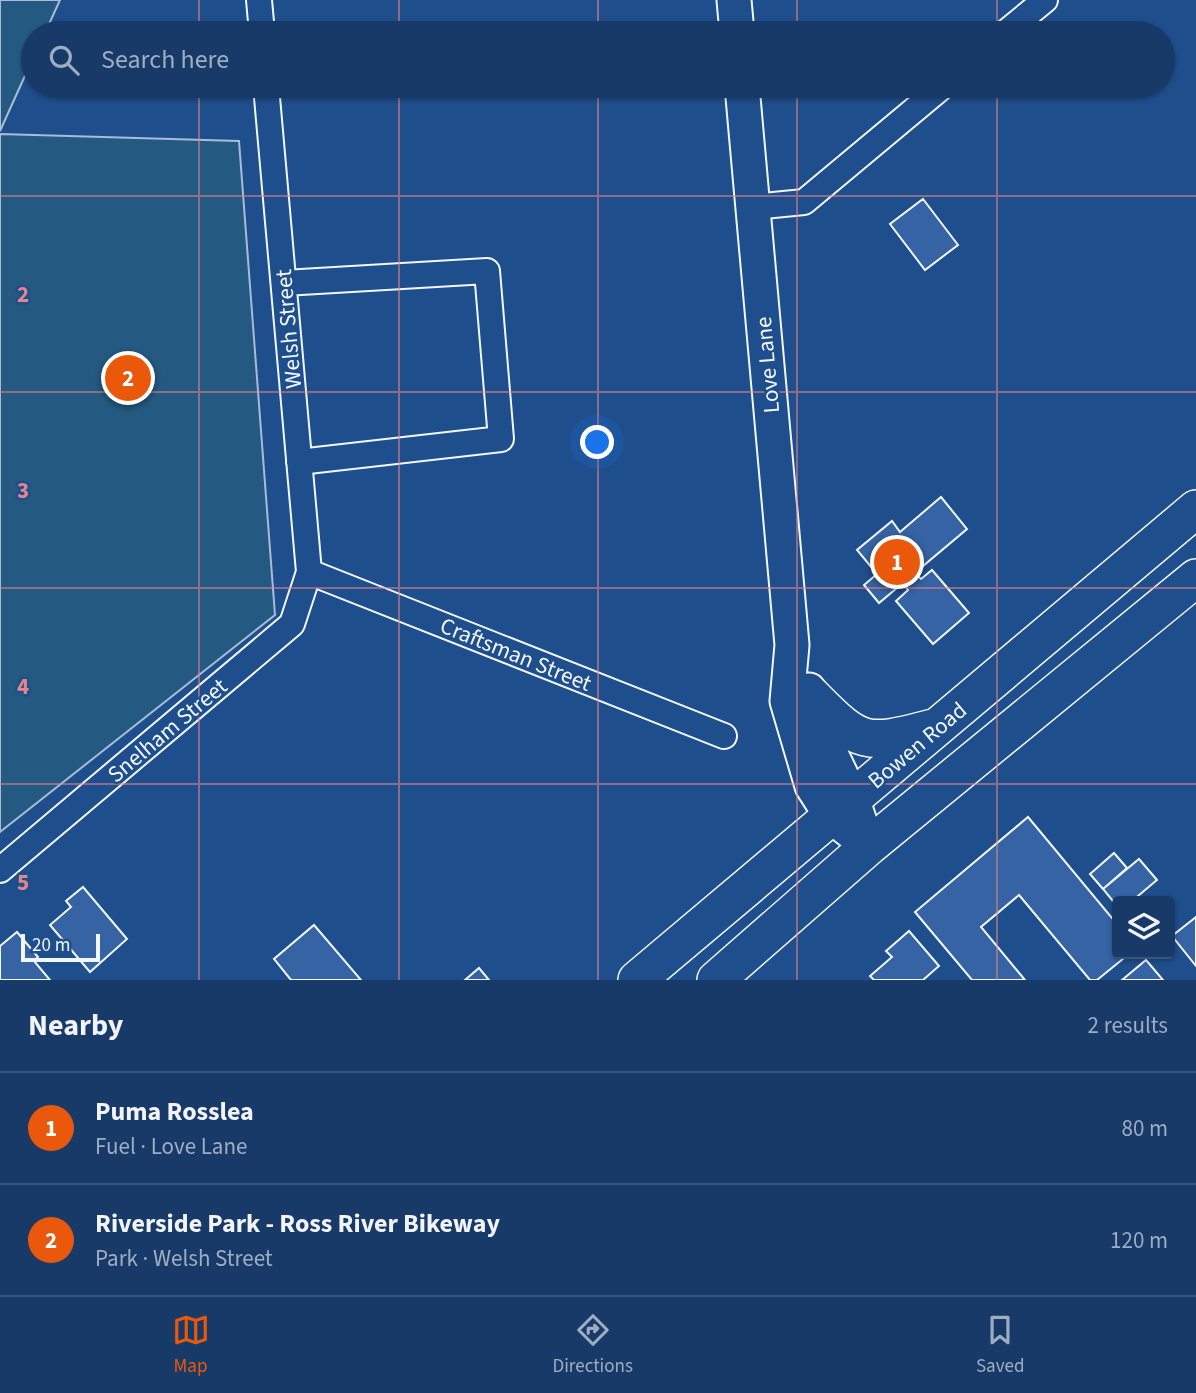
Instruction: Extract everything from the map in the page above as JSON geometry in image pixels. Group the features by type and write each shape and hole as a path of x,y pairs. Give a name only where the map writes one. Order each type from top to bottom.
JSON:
{"main road":[{"name":"Bowen Road","path":"637,980 1196,509"},
{"name":"Bowen Road","path":"716,980 869,846 1195,582"},
{"path":"811,695 838,723 867,738 897,737 938,727"}],"street":[{"path":"259,0 261,21"},
{"path":"734,0 736,21"},
{"path":"1020,21 1045,0"},
{"name":"Welsh Street","path":"268,98 309,572"},
{"name":"Love Lane","path":"743,98 792,645 788,701 812,786 842,807 869,846"},
{"path":"753,207 804,202 929,98"},
{"path":"284,283 487,271 501,439 299,462"},
{"name":"Craftsman Street","path":"309,572 724,737"},
{"name":"Snelham Street","path":"0,870 292,624 309,572"},
{"name":"Love Lane","path":"792,645 833,758 842,807"}],"shaded area":[{"path":"0,0 60,0 50,21 21,21 21,85 0,131"},
{"path":"0,134 239,141 275,615 0,832"}],"building":[{"path":"923,199 958,245 925,270 890,224"},
{"path":"941,497 967,529 879,603 864,585 877,574 857,550 892,521 900,532"},
{"path":"932,570 969,613 933,644 896,601 908,590 903,583 915,573 921,579"},
{"path":"1028,817 1112,918 1112,959 1123,959 1097,980 1090,980 1019,895 981,927 1025,980 972,980 915,912"},
{"path":"1114,853 1127,868 1103,889 1090,874"},
{"path":"1139,859 1157,880 1138,896 1112,896 1112,900 1103,889"},
{"path":"83,887 127,939 90,972 50,925 71,907 66,901"},
{"path":"1196,917 1196,966 1175,940 1175,934"},
{"path":"314,925 361,980 291,980 274,959"},
{"path":"909,931 939,966 923,980 874,980 870,976 892,957 886,951"},
{"path":"17,932 38,957 34,961 50,980 0,980 0,946"},
{"path":"1146,960 1163,980 1122,980"},
{"path":"479,968 489,980 465,980"}],"place":[{"name":"Riverside Park - Ross River Bikeway","path":"128,378"},
{"name":"Puma Rosslea","path":"897,562"}]}
